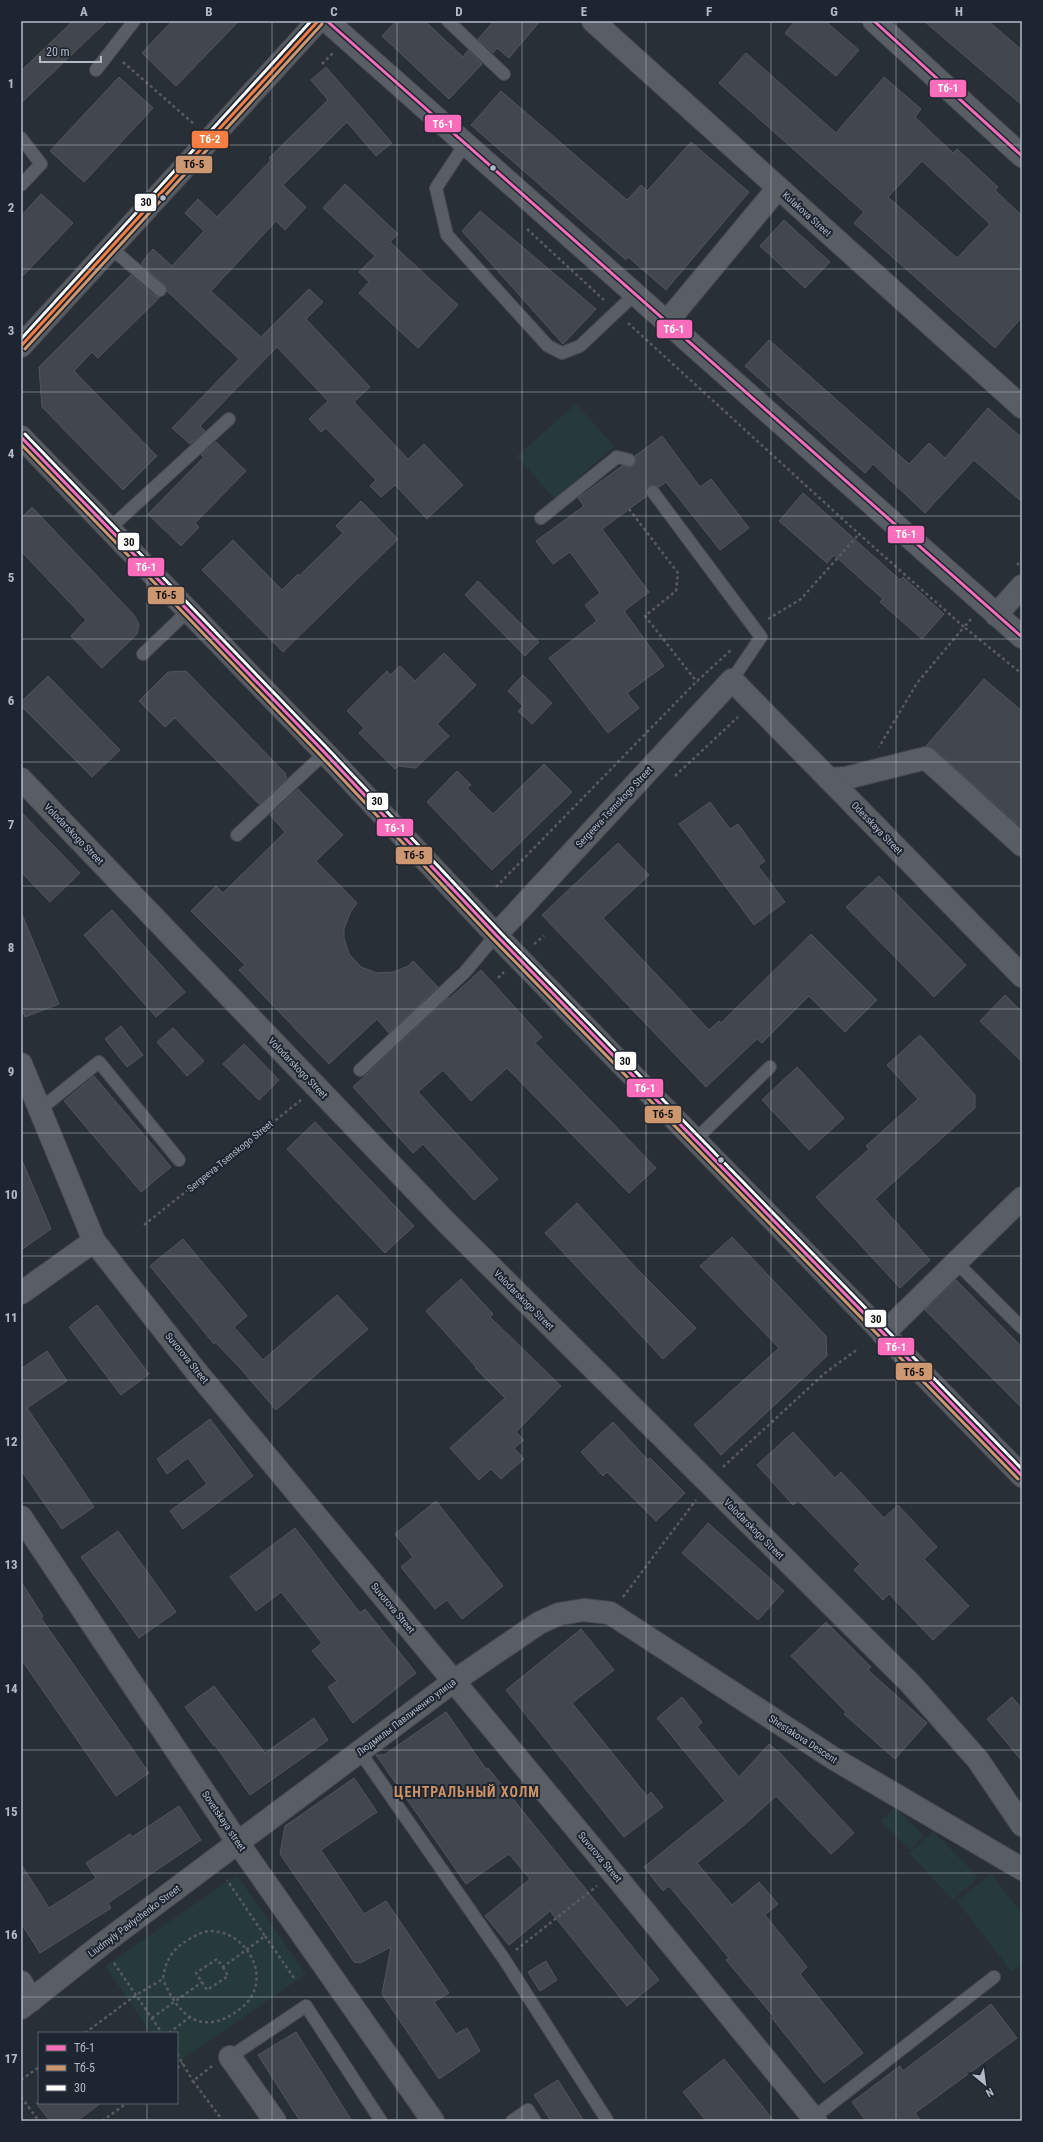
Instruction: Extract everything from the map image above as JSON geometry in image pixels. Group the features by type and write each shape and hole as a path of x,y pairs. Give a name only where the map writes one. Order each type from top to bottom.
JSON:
{"main road":[{"path":"21,346 112,249 318,21"},
{"path":"21,437 496,935 1022,1476"}],"street":[{"path":"327,21 1022,638"},
{"name":"Kulakova Street","path":"593,21 1022,407"},
{"path":"874,21 1022,156"},
{"path":"666,323 778,188"},
{"path":"996,615 1022,586"},
{"name":"Sergeeva-Tsenskogo Street","path":"496,935 732,680"},
{"name":"Odesskaya Street","path":"732,680 1019,968"},
{"path":"829,779 863,773 926,758 1022,845"},
{"name":"Volodarskogo Street","path":"21,779 448,1224 910,1683 978,1760 1022,1825"},
{"name":"Suvorova Street","path":"21,1064 94,1241 195,1370 613,1873 814,2120"},
{"path":"883,1334 1022,1198"},
{"path":"21,1293 94,1241"},
{"name":"Sovetskaya street","path":"21,1517 238,1843 433,2121"},
{"name":"Людмилы Павличенко улица","path":"238,1843 454,1681 539,1623 559,1614 584,1610"},
{"name":"Shestakova Descent","path":"584,1610 610,1613 836,1760 1022,1869"},
{"name":"Liudmyly Pavlychenko Street","path":"25,1997 101,1945 238,1843"},
{"path":"222,2060 275,2121"}],"lane":[{"path":"96,70 134,21"},
{"path":"448,21 504,74"},
{"path":"21,138 41,164 21,185"},
{"path":"465,144 436,188 447,235 548,346 562,353 580,346 634,295"},
{"path":"112,249 160,290"},
{"path":"109,529 229,418"},
{"path":"541,518 617,457 629,460"},
{"path":"652,492 761,637 732,680"},
{"path":"143,654 188,611"},
{"path":"236,835 324,753"},
{"path":"360,1070 465,972 496,935"},
{"path":"40,1110 99,1062 179,1160"},
{"path":"695,1140 770,1067"},
{"path":"956,1262 1022,1328"},
{"path":"360,1752 504,1959 607,2120"},
{"path":"814,2120 994,1977"},
{"path":"222,2060 306,2006 381,2121"},
{"path":"512,2121 528,2110 535,2121"}],"path":[{"path":"334,52 340,57"},
{"path":"136,74 194,124"},
{"path":"523,226 859,534 964,627 917,683 863,773"},
{"path":"629,509 678,573 676,592 645,616 696,682 714,700"},
{"path":"496,886 696,682 754,627 801,599 859,534"},
{"path":"673,777 742,713"},
{"name":"Sergeeva-Tsenskogo Street","path":"144,1225 317,1088"},
{"path":"825,1373 858,1349"},
{"path":"504,1959 613,1873"},
{"path":"226,1880 294,1978"},
{"path":"213,1931 226,1935 240,1943 252,1958 258,1973 256,1991 246,2004 231,2016 215,2022 197,2022 182,2012 174,2002 163,1979 165,1963 175,1949 193,1936 213,1931"},
{"path":"223,1967 265,1936"},
{"path":"101,1945 161,2032"},
{"path":"217,1959 223,1967 228,1976 207,1990 196,1973 217,1959"},
{"path":"86,2032 136,1995 163,1979"},
{"path":"152,2018 202,1982"},
{"path":"170,2032 190,2017"},
{"path":"178,2056 193,2081 220,2117 220,2121"},
{"path":"193,2081 222,2060"},
{"path":"178,2067 183,2063"},
{"path":"21,2080 38,2068"},
{"path":"21,2096 39,2121"},
{"path":"102,2121 126,2104"}],"shaded area":[{"path":"576,404 614,446 555,499 517,456"},
{"path":"895,1807 924,1836 910,1850 880,1821"},
{"path":"933,1831 978,1877 953,1900 909,1853"},
{"path":"991,1874 1022,1914 1022,1964 1012,1972 957,1901"},
{"path":"237,1875 306,1974 178,2062 178,2032 150,2032 105,1966"}],"building":[{"path":"73,21 107,21 21,103 21,71"},
{"path":"172,21 239,21 176,86 142,53"},
{"path":"396,21 425,21 463,57 468,50 482,64 449,99 382,36"},
{"path":"494,21 540,21 509,58 497,48 493,53 478,39"},
{"path":"795,21 825,21 859,50 836,76 785,33"},
{"path":"924,21 988,21 1022,50 1022,105"},
{"path":"746,53 836,133 884,77 921,109 915,117 953,153 957,149 998,187 995,190 1022,216 1022,317 995,348 854,223 864,212 719,83","holes":["922,161 990,224 957,258 888,197"]},
{"path":"326,67 392,143 376,156 347,122 283,185 306,207 285,230 276,221 211,291 261,337 309,289 323,302 306,319 370,387 354,402 408,459 424,444 463,485 427,519 395,485 381,497 370,486 376,480 326,428 321,432 309,419 328,401 277,347 200,426 205,431 190,444 172,428 239,359 167,291 165,285 142,265 142,262 153,249 172,266 204,231 185,213 198,199 217,217 271,160 269,158 328,100 311,80"},
{"path":"119,77 153,108 84,182 50,151"},
{"path":"501,91 627,200 641,185 647,191 691,142 749,192 666,290 628,257 626,260 471,125"},
{"path":"345,184 398,234 390,242 458,305 418,348 359,293 369,282 359,272 375,256 323,208"},
{"path":"41,194 73,223 21,278 21,216"},
{"path":"480,211 596,309 563,344 462,231"},
{"path":"784,220 830,262 805,288 760,246"},
{"path":"131,275 155,296 160,297 98,358 92,352 74,371 157,456 123,490 42,407 39,367"},
{"path":"769,340 909,464 929,443 945,458 988,408 1022,438 1022,502 974,460 925,513 873,464 865,473 745,366"},
{"path":"662,436 700,487 711,479 749,528 720,550 666,482 659,487 653,485 649,486 646,489 647,496 602,529 649,592 624,611 664,666 627,693 639,708 608,733 549,658 597,621 585,605 600,593 570,552 553,564 536,541 584,506 578,498 622,466 631,467 634,465 636,461 635,456"},
{"path":"216,442 246,471 195,523 199,527 181,546 148,514 204,457 201,455"},
{"path":"803,493 900,580 903,577 944,614 922,639 880,602 883,599 834,555 827,563 779,521"},
{"path":"361,501 398,539 283,652 202,570 233,540 282,590 298,574 299,576 343,533 336,526"},
{"path":"32,507 133,614 139,624 137,634 102,668 71,636 86,620 21,551 21,518"},
{"path":"478,581 539,642 525,656 465,595"},
{"path":"444,653 476,685 437,724 449,736 416,768 398,766 395,769 359,733 364,728 347,711 387,671 390,675 400,666 415,681"},
{"path":"186,671 286,774 285,775 287,778 259,804 175,718 165,727 139,701 168,672"},
{"path":"523,675 552,703 532,724 518,711 523,706 508,691"},
{"path":"48,676 120,750 92,777 21,706 21,702"},
{"path":"984,679 1022,711 1022,828 934,749 926,746"},
{"path":"544,764 572,792 492,870 427,802 457,771 471,785 467,788 493,814"},
{"path":"298,789 343,835 316,861 357,903 350,913 344,929 344,938 349,954 361,967 377,973 394,972 408,966 413,961 438,987 389,1033 377,1019 329,1064 239,970 245,965 191,911 216,886 223,893 285,832 270,815"},
{"path":"710,802 730,829 738,824 765,861 758,866 785,902 754,925 679,824"},
{"path":"21,812 80,873 50,902 21,872"},
{"path":"618,843 649,875 603,918 709,1030 719,1021 721,1023 811,934 877,1000 845,1032 809,996 762,1043 757,1039 706,1087 542,915"},
{"path":"879,876 966,965 934,997 846,907"},
{"path":"112,910 185,992 156,1017 84,935"},
{"path":"21,912 59,1004 25,1017 21,1007"},
{"path":"481,970 542,1037 535,1043 656,1168 629,1193 507,1068 471,1101 443,1070 418,1092 498,1179 474,1200 423,1144 413,1153 353,1087 448,998 449,999"},
{"path":"1005,995 1022,1012 1022,1062 980,1021"},
{"path":"121,1026 143,1055 127,1067 105,1039"},
{"path":"173,1028 204,1061 187,1076 157,1042"},
{"path":"920,1035 975,1095 975,1108 875,1199 930,1260 900,1288 816,1197 869,1149 866,1146 918,1099 887,1065"},
{"path":"244,1044 279,1080 259,1100 223,1064"},
{"path":"797,1067 844,1118 809,1150 762,1100"},
{"path":"94,1076 171,1167 141,1192 64,1101"},
{"path":"315,1122 414,1226 385,1253 287,1149"},
{"path":"21,1158 51,1229 21,1250"},
{"path":"577,1203 638,1270 696,1328 663,1359 545,1233"},
{"path":"732,1237 826,1336 827,1356 721,1455 694,1425 779,1348 700,1266"},
{"path":"183,1239 247,1316 234,1327 263,1360 337,1295 368,1329 276,1410 240,1368 215,1342 214,1344 150,1266"},
{"path":"461,1279 493,1314 490,1317 561,1386 516,1432 524,1440 514,1448 524,1459 501,1479 491,1469 479,1480 450,1448 505,1398 475,1368 476,1367 426,1311"},
{"path":"956,1280 1022,1347 1022,1408 925,1310"},
{"path":"97,1305 149,1374 121,1395 69,1327"},
{"path":"47,1351 67,1381 27,1408 94,1507 62,1529 21,1470 21,1369"},
{"path":"210,1419 253,1476 183,1529 170,1511 207,1484 188,1458 167,1474 157,1459"},
{"path":"613,1422 648,1460 650,1458 685,1493 656,1521 607,1472 603,1476 581,1452"},
{"path":"793,1432 835,1478 841,1472 884,1518 898,1505 937,1547 924,1559 969,1606 933,1640 889,1594 883,1600 854,1570 860,1564 798,1500 793,1505 757,1465"},
{"path":"436,1501 503,1586 462,1619 447,1600 435,1609 401,1567 413,1557 395,1534"},
{"path":"708,1523 784,1591 758,1620 682,1553"},
{"path":"295,1528 360,1613 365,1609 416,1673 353,1723 328,1687 337,1681 312,1651 322,1643 281,1592 256,1611 230,1577"},
{"path":"118,1531 176,1612 139,1638 81,1557"},
{"path":"21,1582 43,1616 41,1618 149,1773 116,1796 21,1659"},
{"path":"826,1622 871,1667 868,1670 927,1723 895,1759 844,1714 846,1712 791,1656"},
{"path":"581,1629 614,1670 572,1703 647,1796 651,1792 663,1807 624,1837 506,1690"},
{"path":"214,1686 265,1753 314,1718 328,1740 250,1795 215,1745 214,1746 185,1707"},
{"path":"682,1697 702,1722 697,1727 739,1777 769,1744 780,1753 854,1833 831,1854 776,1796 743,1826 697,1863 732,1905 759,1882 778,1904 765,1915 807,1967 800,1974 863,2053 824,2083 772,2018 774,2017 726,1960 729,1958 669,1886 663,1891 644,1867 725,1801 657,1718"},
{"path":"1012,1697 1022,1709 1022,1761 987,1719"},
{"path":"446,1712 486,1769 488,1768 659,1980 627,2006 550,1911 509,1945 485,1916 530,1879 509,1854 466,1884 376,1755 384,1755"},
{"path":"354,1778 377,1812 321,1850 364,1914 386,1901 449,1993 434,2002 456,2034 467,2028 480,2051 439,2079 382,1994 391,1947 360,1963 354,1962 280,1854 285,1826"},
{"path":"179,1806 201,1840 108,1903 111,1908 40,1953 21,1923 21,1864 49,1908 96,1878 86,1863 130,1834 132,1837"},
{"path":"546,1961 557,1980 540,1991 528,1972"},
{"path":"991,2004 1017,2038 915,2113 921,2121 866,2121 852,2102 900,2066 903,2071"},
{"path":"296,2032 352,2121 300,2121 258,2055"},
{"path":"724,2059 774,2121 706,2121 683,2092"},
{"path":"558,2080 584,2121 551,2121 534,2095"},
{"path":"36,2103 100,2104 77,2121 50,2121"}],"transit line":[{"name":"30","path":"21,339 311,21"},
{"name":"Тб-2","path":"21,346 318,21"},
{"name":"Тб-1","path":"327,21 1022,637"},
{"name":"Тб-1","path":"874,21 1022,156"},
{"name":"Тб-5","path":"25,349 322,24"},
{"name":"30","path":"25,434 329,750 500,932 1022,1469"},
{"name":"Тб-1","path":"21,437 325,753 496,935 1022,1476"},
{"name":"Тб-5","path":"21,444 321,756 492,938 1018,1479"}],"district":[{"name":"ЦЕНТРАЛЬНЫЙ ХОЛМ","path":"467,1792"}]}
